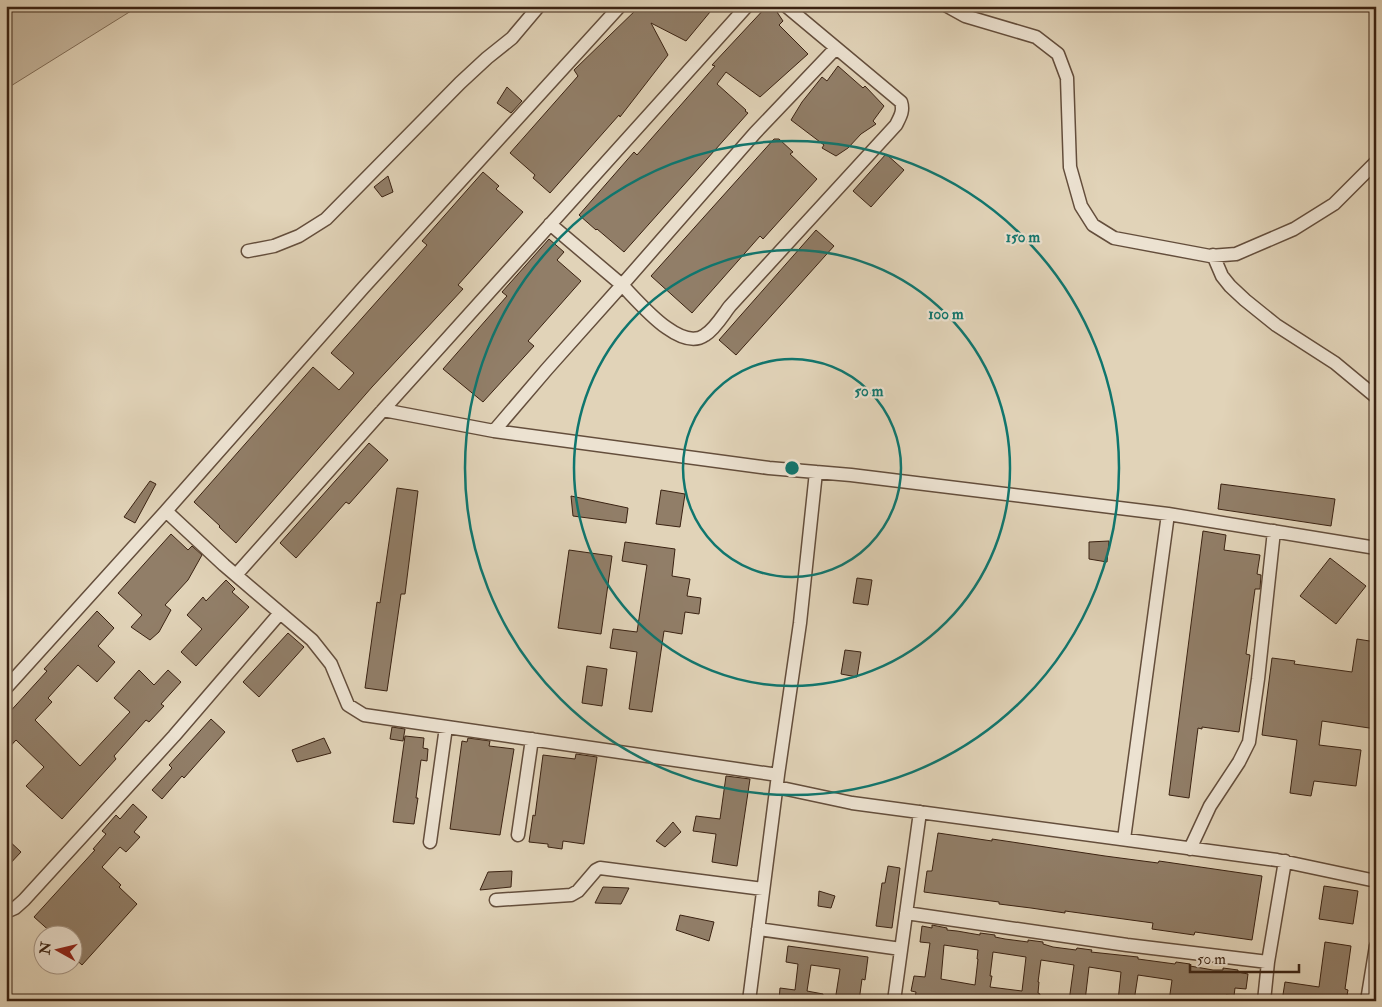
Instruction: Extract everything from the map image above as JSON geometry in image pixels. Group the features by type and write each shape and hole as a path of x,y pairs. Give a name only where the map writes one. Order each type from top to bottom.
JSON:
{"street":[{"path":"248,251 274,246 299,236 326,219 460,83 486,58 512,38 539,6"},
{"path":"6,688 166,511 363,288 620,6"},
{"path":"236,575 382,410 747,6"},
{"path":"550,224 622,284 654,318 682,338 700,338 707,334 730,306 896,125 903,108 901,102 786,6"},
{"path":"947,6 965,16 1036,36 1058,54 1065,68 1067,78 1070,167 1081,206 1093,225 1114,238 1213,255 1236,254 1294,228 1334,204 1376,162"},
{"path":"494,432 755,133 836,48"},
{"path":"1213,255 1222,276 1245,300 1276,325 1335,363 1376,397"},
{"path":"382,410 494,432 770,468 1168,514 1376,548"},
{"path":"749,1001 777,781 800,623 816,472"},
{"path":"166,511 236,575 312,640 331,664 348,705 364,715 532,739 777,781 852,803 1285,861 1376,881"},
{"path":"1124,839 1168,514"},
{"path":"1190,849 1210,806 1239,762 1248,742 1258,679 1274,531"},
{"path":"6,912 15,908 24,900 174,736 280,613"},
{"path":"430,842 446,727"},
{"path":"518,835 532,739"},
{"path":"894,1001 920,812"},
{"path":"1264,1001 1268,962 1285,861"},
{"path":"496,900 571,895 578,891 596,870 600,868 763,889"},
{"path":"906,913 1127,945 1268,962"},
{"path":"758,929 901,949"},
{"path":"1367,1001 1376,946"}],"shaded area":[{"path":"6,6 139,6 6,89"}],"building":[{"path":"640,6 715,6 686,41 651,23 668,55 620,117 619,115 550,193 533,178 535,175 510,153 578,76 574,70"},
{"path":"767,6 773,6 783,21 779,25 808,54 760,97 726,72 717,84 748,113 624,252 579,215 634,152 637,155 715,66 712,65"},
{"path":"838,66 863,88 865,86 884,106 873,121 876,124 861,134 848,148 836,156 822,148 824,145 791,120 802,102 822,77 827,81"},
{"path":"507,87 522,101 511,113 497,103"},
{"path":"774,139 779,139 793,152 790,154 817,179 763,239 760,236 692,313 651,276"},
{"path":"886,154 904,170 871,207 853,191"},
{"path":"483,172 499,186 496,189 523,212 458,285 463,289 372,387 236,543 194,502 313,367 339,390 354,373 331,353 427,245 422,241"},
{"path":"388,176 393,192 382,197 374,187"},
{"path":"816,230 834,246 736,355 719,340"},
{"path":"549,239 564,252 557,260 581,281 528,341 534,346 483,402 443,369 507,296 502,292"},
{"path":"369,443 388,460 349,504 346,502 296,558 280,543"},
{"path":"150,481 156,484 135,523 124,517"},
{"path":"1221,484 1335,499 1331,526 1218,509"},
{"path":"397,488 418,491 405,594 401,594 387,691 365,688 377,602 380,603"},
{"path":"661,490 685,494 680,527 656,524"},
{"path":"571,496 628,508 626,523 573,516"},
{"path":"1203,531 1226,535 1224,550 1260,555 1257,574 1261,575 1260,589 1255,589 1246,654 1250,655 1239,732 1198,728 1189,798 1169,795"},
{"path":"171,534 188,550 192,546 202,555 188,580 165,605 171,610 159,632 150,640 131,627 142,615 118,593"},
{"path":"1109,541 1107,562 1089,559 1089,542"},
{"path":"625,542 675,549 672,576 690,579 687,596 701,598 699,614 685,612 682,634 664,631 652,712 629,709 637,652 610,648 613,629 637,632 647,565 622,561"},
{"path":"569,550 612,556 601,634 558,628"},
{"path":"1330,558 1366,586 1336,624 1300,596"},
{"path":"857,578 872,580 868,605 853,603"},
{"path":"226,580 235,589 232,592 249,607 196,666 181,652 202,629 187,615 203,597 206,601"},
{"path":"97,611 114,628 98,646 115,662 97,682 78,665 48,698 52,702 35,720 80,766 130,712 114,698 139,670 154,685 168,670 181,682 161,704 164,706 149,722 146,720 114,756 116,759 62,819 26,786 44,767 16,740 6,751 6,716 47,671 44,669"},
{"path":"288,633 304,647 259,697 243,682"},
{"path":"1357,639 1376,642 1376,729 1322,721 1319,745 1361,750 1356,786 1314,781 1311,796 1290,793 1297,740 1262,735 1272,658 1295,661 1294,664 1352,672"},
{"path":"845,650 861,652 857,677 841,674"},
{"path":"587,666 607,669 602,706 582,703"},
{"path":"211,719 225,732 184,778 182,776 162,799 152,790 172,768 169,765"},
{"path":"392,727 405,729 403,741 390,739"},
{"path":"405,736 424,738 423,748 428,749 427,761 421,760 414,824 393,822"},
{"path":"324,738 331,753 297,762 292,750"},
{"path":"468,738 490,741 489,746 514,749 500,835 450,829 462,741 467,742"},
{"path":"576,754 597,757 584,844 563,841 562,849 548,847 548,844 529,842 533,815 535,816 543,755 575,759"},
{"path":"726,776 750,779 737,866 712,862 716,834 693,831 696,816 720,819"},
{"path":"133,804 147,817 134,832 140,837 126,852 120,847 102,867 137,904 82,965 82,924 42,924 34,917 95,850 93,849 106,834 102,831 116,815 120,819"},
{"path":"673,822 681,832 665,847 656,841"},
{"path":"938,833 1262,876 1252,940 1195,932 1194,935 1152,929 1153,923 1065,911 1065,913 924,892 927,871 932,871"},
{"path":"6,838 21,852 6,868"},
{"path":"888,866 900,868 892,928 876,926 882,883 885,883"},
{"path":"512,871 511,887 480,890 488,872"},
{"path":"1324,886 1358,891 1353,924 1319,919"},
{"path":"603,887 629,888 621,904 595,903"},
{"path":"819,891 835,896 831,908 818,906"},
{"path":"680,915 714,922 709,941 676,930"},
{"path":"932,925 947,928 947,930 980,935 980,933 995,935 995,937 1005,939 1043,942 1043,944 1053,947 1076,950 1077,948 1092,950 1091,952 1138,957 1138,959 1190,964 1190,966 1213,970 1223,970 1223,968 1238,970 1238,972 1248,974 1246,989 1235,988 1234,996 1226,995 1226,1001 1169,1001 1172,980 1138,975 1134,1001 1118,1001 1121,972 1089,967 1085,1001 1069,1001 1074,965 1041,960 1038,982 1039,1001 933,1001 915,998 916,992 911,991 914,976 925,977 930,943 920,942 922,926 932,928","holes":["944,945 978,950 975,985 941,979","993,952 1026,957 1022,991 990,987"]},
{"path":"1325,942 1351,946 1345,989 1348,990 1346,1001 1282,1001 1285,982 1319,987"},
{"path":"788,946 868,957 865,980 862,979 859,1001 835,1001 840,969 811,965 807,991 823,994 823,1001 779,1001 780,988 795,990 798,964 786,962"}]}
